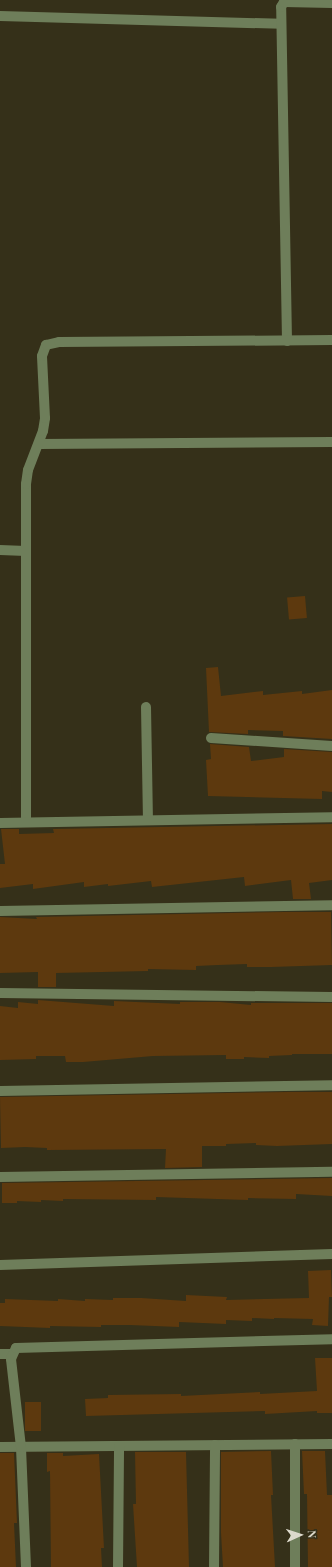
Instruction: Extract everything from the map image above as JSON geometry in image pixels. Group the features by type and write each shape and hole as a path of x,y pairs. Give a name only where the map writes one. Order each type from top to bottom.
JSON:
{"street":[{"path":"287,341 281,7 284,2 332,3"},
{"path":"0,16 281,24"},
{"path":"26,822 26,484 28,470 39,444 44,418 42,356 46,345 59,342 332,340"},
{"path":"39,444 332,442"},
{"path":"0,550 26,551"},
{"path":"146,707 148,820"},
{"path":"211,738 332,746"},
{"path":"0,823 332,817"},
{"path":"0,911 332,905"},
{"path":"0,993 332,996"},
{"path":"0,1091 332,1085"},
{"path":"0,1177 332,1172"},
{"path":"0,1265 332,1254"},
{"path":"26,1567 22,1446 10,1359 16,1348 332,1339"},
{"path":"0,1354 12,1354"},
{"path":"295,1444 295,1567"},
{"path":"0,1447 332,1444"},
{"path":"214,1567 215,1445"},
{"path":"118,1567 120,1446"}],"building":[{"path":"305,596 307,618 289,619 287,598"},
{"path":"218,667 221,696 263,691 263,695 302,691 302,694 332,690 332,739 283,736 283,731 248,730 248,734 209,732 206,668"},
{"path":"210,744 249,747 251,761 284,757 284,749 332,752 332,792 322,791 322,799 208,796 206,760 211,759"},
{"path":"332,824 332,880 309,883 311,899 293,899 291,880 245,886 244,877 152,887 151,881 108,886 108,884 84,887 84,882 33,889 33,884 0,888 0,864 5,864 1,829 19,829 19,834 54,833 53,829"},
{"path":"331,912 332,965 247,967 247,964 196,966 196,970 148,969 148,971 56,973 56,987 38,987 38,972 0,973 0,917 37,919 36,917"},
{"path":"38,1000 114,1006 114,1001 180,1004 180,1002 220,1002 251,1005 251,1003 332,1003 332,1054 292,1054 269,1056 269,1058 244,1057 244,1059 226,1059 226,1055 153,1056 83,1062 66,1062 65,1056 36,1056 36,1059 0,1060 0,1006 18,1008 18,1002 38,1004"},
{"path":"332,1092 332,1144 277,1146 256,1145 256,1143 226,1144 226,1146 202,1146 202,1167 165,1168 166,1149 47,1150 47,1148 25,1147 1,1148 0,1097"},
{"path":"332,1178 332,1196 296,1194 296,1199 248,1198 248,1200 156,1197 156,1200 63,1199 63,1201 41,1200 41,1202 17,1201 17,1203 2,1203 2,1183"},
{"path":"331,1270 332,1297 329,1297 328,1326 312,1325 313,1319 252,1318 252,1321 226,1320 226,1324 179,1322 179,1327 130,1325 101,1325 101,1327 50,1326 50,1328 0,1326 0,1303 5,1303 5,1299 58,1301 58,1299 85,1301 85,1299 113,1300 113,1298 141,1298 186,1301 186,1295 227,1297 226,1300 309,1298 308,1271"},
{"path":"315,1358 332,1358 332,1413 317,1413 317,1411 265,1414 265,1411 86,1416 85,1399 108,1398 108,1395 181,1394 181,1396 317,1391"},
{"path":"25,1402 41,1402 41,1431 25,1431"},
{"path":"271,1451 273,1495 271,1495 275,1567 223,1567 221,1533 221,1452"},
{"path":"302,1451 325,1451 327,1495 332,1495 332,1567 308,1567 307,1494 304,1494"},
{"path":"135,1452 186,1452 189,1567 137,1567 133,1504 136,1504"},
{"path":"0,1453 14,1453 17,1523 14,1523 16,1567 0,1567"},
{"path":"47,1453 63,1453 63,1456 99,1454 104,1548 101,1548 102,1567 51,1567 50,1471 47,1472"}]}
